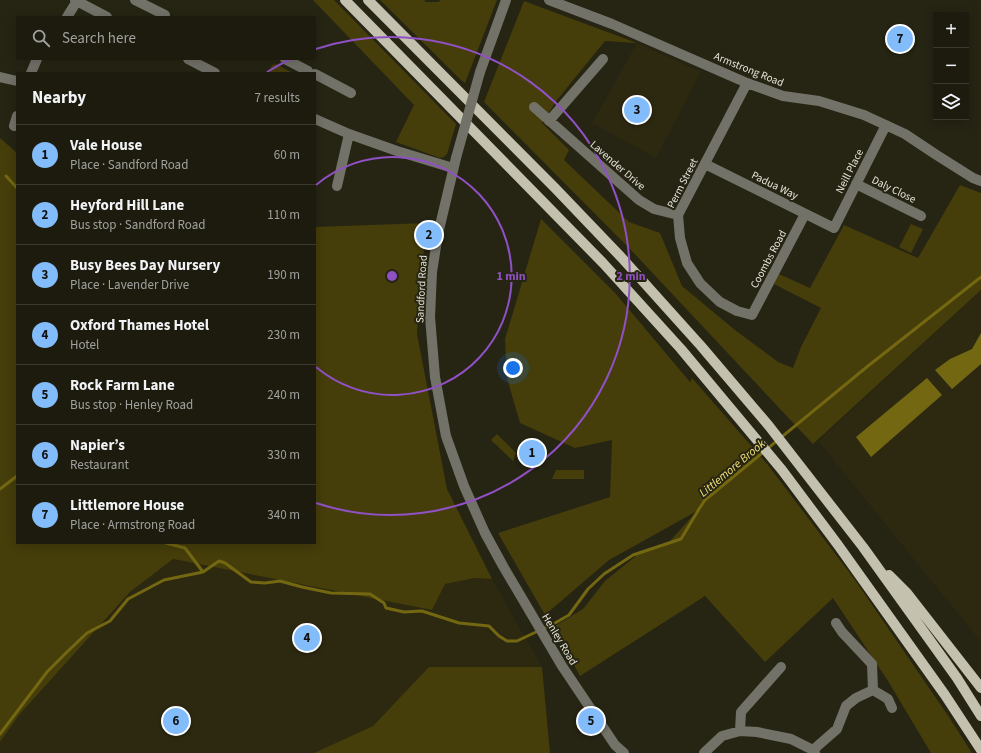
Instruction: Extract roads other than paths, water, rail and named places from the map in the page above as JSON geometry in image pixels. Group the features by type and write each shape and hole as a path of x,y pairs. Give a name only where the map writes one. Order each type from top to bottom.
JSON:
{"main road":[{"path":"345,0 604,263 681,349 782,470 945,695 981,750"},
{"path":"368,0 550,183 701,346 769,426 863,547 956,678 981,716"},
{"path":"863,547 907,593 981,688"}],"street":[{"path":"68,16 76,0 105,16"},
{"path":"135,0 164,16"},
{"name":"Sandford Road","path":"485,533 464,486 446,436 435,377 430,317 432,272 438,234 454,163 480,72 506,0"},
{"name":"Armstrong Road","path":"549,0 612,24 747,83 783,96 819,101 864,115 905,134 973,178 981,181"},
{"path":"549,121 603,59"},
{"path":"31,72 37,60"},
{"path":"190,60 213,72"},
{"path":"287,60 309,72"},
{"path":"316,76 351,93"},
{"path":"0,77 16,81"},
{"name":"Perm Street","path":"747,83 678,215 680,238 687,263 700,283 720,302 737,311 752,315"},
{"name":"Lavender Drive","path":"534,108 639,200 654,209 678,215"},
{"path":"316,119 349,134 397,151 454,163"},
{"name":"Neill Place","path":"834,228 886,125"},
{"path":"337,186 349,134"},
{"name":"Padua Way","path":"705,164 834,228"},
{"name":"Daly Close","path":"856,184 922,216"},
{"name":"Coombs Road","path":"752,315 805,214"},
{"name":"Henley Road","path":"485,533 562,666 615,745 624,753"},
{"path":"836,623 842,632 872,664 873,690"},
{"path":"740,731 741,712 781,667"},
{"path":"873,690 888,699 892,708"},
{"path":"704,753 722,736 740,731 757,732 791,739 814,752 837,729 846,706 856,698 873,690"}],"waterway":[{"path":"6,176 16,187"},
{"name":"Littlemore Brook","path":"170,544 185,548 203,572 219,561 225,563 251,582 265,583 280,581 331,593 370,594 384,603 386,608 404,612 422,611 459,623 489,626 499,636 507,641 517,641 569,615 588,589 604,574 633,555 681,539 705,500 868,366 981,277"},
{"name":"Littlemore Brook","path":"0,489 16,477"},
{"path":"0,734 47,672 87,633 110,621 128,599 164,580 203,572"}],"place":[{"name":"Littlemore House","path":"900,39"},
{"name":"Busy Bees Day Nursery","path":"637,110"},
{"name":"Heyford Hill Lane","path":"429,235"},
{"name":"Vale House","path":"532,453"},
{"name":"Oxford Thames Hotel","path":"307,638"},
{"name":"Napier’s","path":"176,721"},
{"name":"Rock Farm Lane","path":"591,721"}]}
